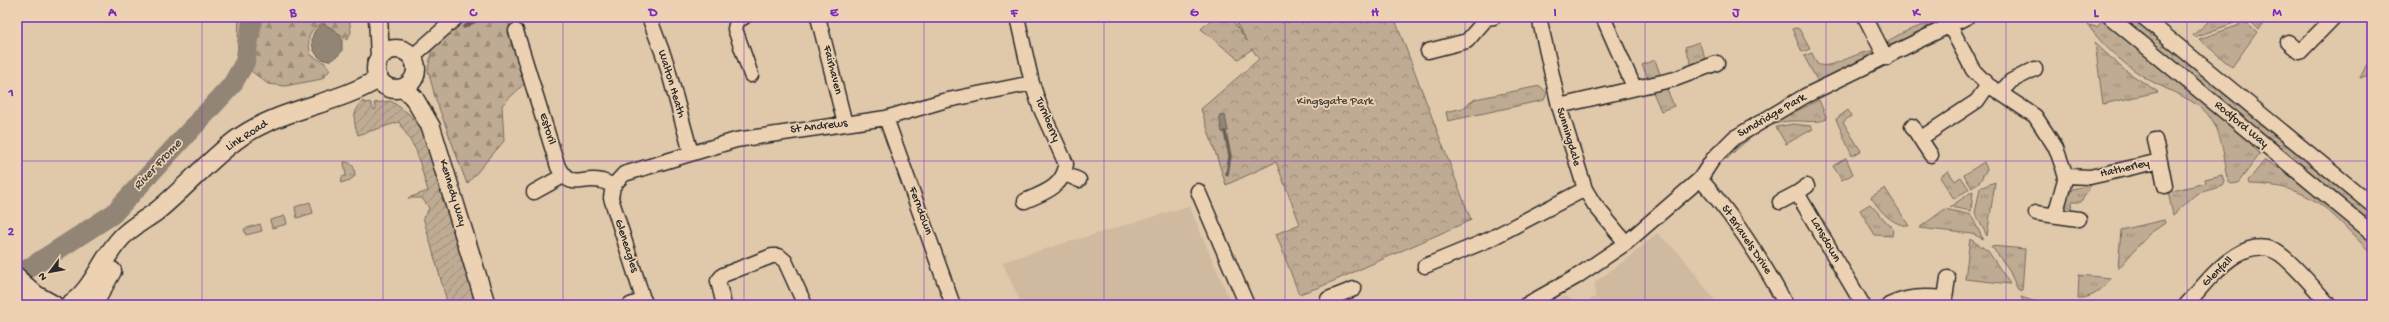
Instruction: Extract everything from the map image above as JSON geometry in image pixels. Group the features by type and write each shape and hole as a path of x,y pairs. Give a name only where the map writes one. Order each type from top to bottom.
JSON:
{"main road":[{"path":"378,18 406,53 416,72 413,80 404,88 389,89 378,79 376,64 380,57 386,52 406,53"},
{"path":"378,18 380,57"},
{"name":"Link Road","path":"69,305 88,289 104,260 122,237 155,212 236,140 266,122 346,95 378,79"},
{"name":"Kennedy Way","path":"404,88 414,98 432,127 486,305"},
{"name":"Link Road","path":"93,305 113,269 155,212"},
{"path":"18,279 24,305"},
{"path":"18,279 36,295 54,305"}],"street":[{"path":"406,53 457,17"},
{"name":"Walton Heath","path":"649,17 666,62 691,153"},
{"path":"744,17 737,21 736,29 751,75"},
{"name":"Fairhaven","path":"818,17 845,124"},
{"name":"Turnberry","path":"1017,17 1032,83 1049,131 1066,164 1065,174"},
{"path":"1428,51 1467,41 1487,18 1494,17"},
{"name":"Sunningdale","path":"1539,17 1559,106 1585,189 1594,204 1626,243"},
{"path":"1603,17 1634,87"},
{"path":"1865,17 1886,58"},
{"name":"Sundridge Park","path":"1526,305 1576,277 1626,243 1700,179 1713,159 1734,138 1805,96 1886,58 1967,17"},
{"name":"Rodford Way","path":"2110,17 2372,233"},
{"name":"Rodford Way","path":"2143,17 2372,205"},
{"path":"2288,42 2300,52 2334,17"},
{"path":"1950,26 1973,70 1994,89 2035,116 2056,148 2066,176 2055,215"},
{"name":"Estoril","path":"516,31 558,166 563,176"},
{"path":"1559,106 1634,87 1675,79 1717,63"},
{"path":"1921,138 1994,89 2035,69"},
{"name":"St Andrews","path":"613,186 624,174 736,140 886,118 943,100 1032,83"},
{"name":"Ferndown","path":"886,118 953,305"},
{"path":"1912,126 1931,155"},
{"path":"2155,140 2160,161"},
{"name":"Hatherley","path":"2066,176 2090,177 2160,161 2165,186"},
{"path":"1025,201 1051,190 1065,174 1079,180"},
{"path":"534,192 563,176 575,183 601,181 613,186"},
{"name":"St Briavels Drive","path":"1700,179 1717,198 1770,276 1786,305"},
{"name":"Gleneagles","path":"613,186 611,198 645,303"},
{"path":"1425,266 1488,240 1585,189"},
{"name":"Lansdown","path":"1780,202 1802,189 1863,305"},
{"path":"1198,191 1247,305"},
{"path":"2036,213 2079,218"},
{"name":"Glenfall","path":"2186,305 2227,260 2241,252 2254,249 2268,249 2284,257 2329,305"},
{"path":"724,305 718,281 724,275 772,256 779,256 785,261 805,305"},
{"path":"1889,305 1900,299 1918,296 1944,301 1948,278"},
{"path":"1327,297 1354,289"},
{"path":"630,305 645,303"}],"shaded area":[{"path":"324,24 335,30 342,39 342,51 334,59 327,60 320,58 312,45 312,37 316,29"},
{"path":"1225,115 1228,131 1222,132 1219,116"},
{"path":"1189,206 1232,305 1022,305 1002,262"},
{"path":"1657,233 1682,256 1718,305 1581,305 1595,297 1595,282 1631,256"},
{"path":"1565,296 1581,305 1548,305"}],"green space":[{"path":"239,17 349,17 351,32 347,40 323,23 311,32 309,44 311,55 325,63 330,70 322,79 285,86 268,84 237,60"},
{"path":"469,17 504,17 509,23 526,82 502,105 504,141 467,184 435,97 428,70 432,48"},
{"name":"Kingsgate Park","path":"1214,17 1230,17 1247,41 1233,17 1394,17 1471,220 1320,287 1299,294 1276,234 1300,224 1276,162 1226,185 1201,109 1259,59 1252,49 1238,59 1201,29"},
{"path":"1947,17 1952,17 1894,45 1887,43 1900,34"},
{"path":"2118,17 2138,17 2155,31 2168,47 2372,214 2372,217 2364,216"},
{"path":"2214,17 2227,17 2234,23 2195,37 2193,35"},
{"path":"2246,17 2267,17 2259,30"},
{"path":"2103,20 2252,144 2252,146 2260,154 2238,183 2231,184 2229,182 2221,140 2211,118 2198,106 2182,96 2149,80 2116,56 2088,25 2097,27"},
{"path":"2243,21 2257,32 2232,67 2199,39 2237,26"},
{"path":"1792,29 1799,29 1810,49 1802,52"},
{"path":"1699,42 1706,61 1692,66 1685,47"},
{"path":"2095,43 2123,69 2158,92 2103,104"},
{"path":"1873,51 1869,60 1818,82 1804,56 1812,53 1817,64 1829,65 1859,54"},
{"path":"2371,56 2372,74 2360,78"},
{"path":"1655,60 1661,77 1649,80 1642,65"},
{"path":"1540,86 1547,93 1544,100 1448,121 1446,112 1463,108 1475,99"},
{"path":"1666,87 1674,106 1661,111 1652,90"},
{"path":"1819,100 1827,119 1813,122 1781,122 1773,125 1747,140 1727,159 1725,158 1746,139 1758,131"},
{"path":"363,101 365,103 370,102 374,110 376,109 374,103 391,101 409,114 423,132 480,305 448,305 423,217 426,215 429,208 422,198 408,198 428,191 416,150 399,122 358,135 354,117 359,105"},
{"path":"1848,110 1851,116 1843,122 1861,151 1852,156 1836,119"},
{"path":"1793,124 1811,126 1813,129 1786,144 1776,127"},
{"path":"1846,158 1853,174 1842,180 1833,166"},
{"path":"2265,160 2278,168 2279,166 2372,242 2372,254 2332,214 2306,196 2290,189 2249,184 2248,181"},
{"path":"344,162 350,163 353,166 355,176 350,180 341,183 342,177 346,176"},
{"path":"1984,162 1987,169 1980,181 1972,188 1964,175"},
{"path":"1948,171 1955,181 1961,177 1969,189 1954,199 1940,177"},
{"path":"2222,175 2224,182 2222,186 2196,194 2173,215 2168,192 2206,183 2205,179"},
{"path":"1995,182 1987,236 1975,213 1980,188"},
{"path":"2091,185 2081,202 2072,202 2071,211 2066,205 2066,201 2072,189"},
{"path":"1885,188 1909,226 1892,220 1878,207 1871,197"},
{"path":"1973,191 1971,211 1950,207"},
{"path":"310,202 313,213 297,218 295,207"},
{"path":"1870,204 1893,229 1892,236 1875,235 1860,210"},
{"path":"1945,209 1971,215 1983,239 1973,234 1919,228"},
{"path":"285,216 287,224 272,228 270,220"},
{"path":"2164,220 2165,223 2149,234 2118,269 2121,230"},
{"path":"260,224 262,231 246,235 244,229"},
{"path":"1970,239 1988,251 2010,284 1965,279"},
{"path":"1991,246 2025,249 2022,291 2017,288 2008,268"},
{"path":"2079,275 2111,278 2097,292 2088,297 2078,298"},
{"path":"2021,297 2041,304 2080,303 2077,305 2025,305"}],"waterway":[{"name":"River Frome","path":"17,276 113,214 232,85 245,62 253,17"},
{"path":"464,27 483,17"},
{"path":"1225,132 1230,156 1227,174"}]}
